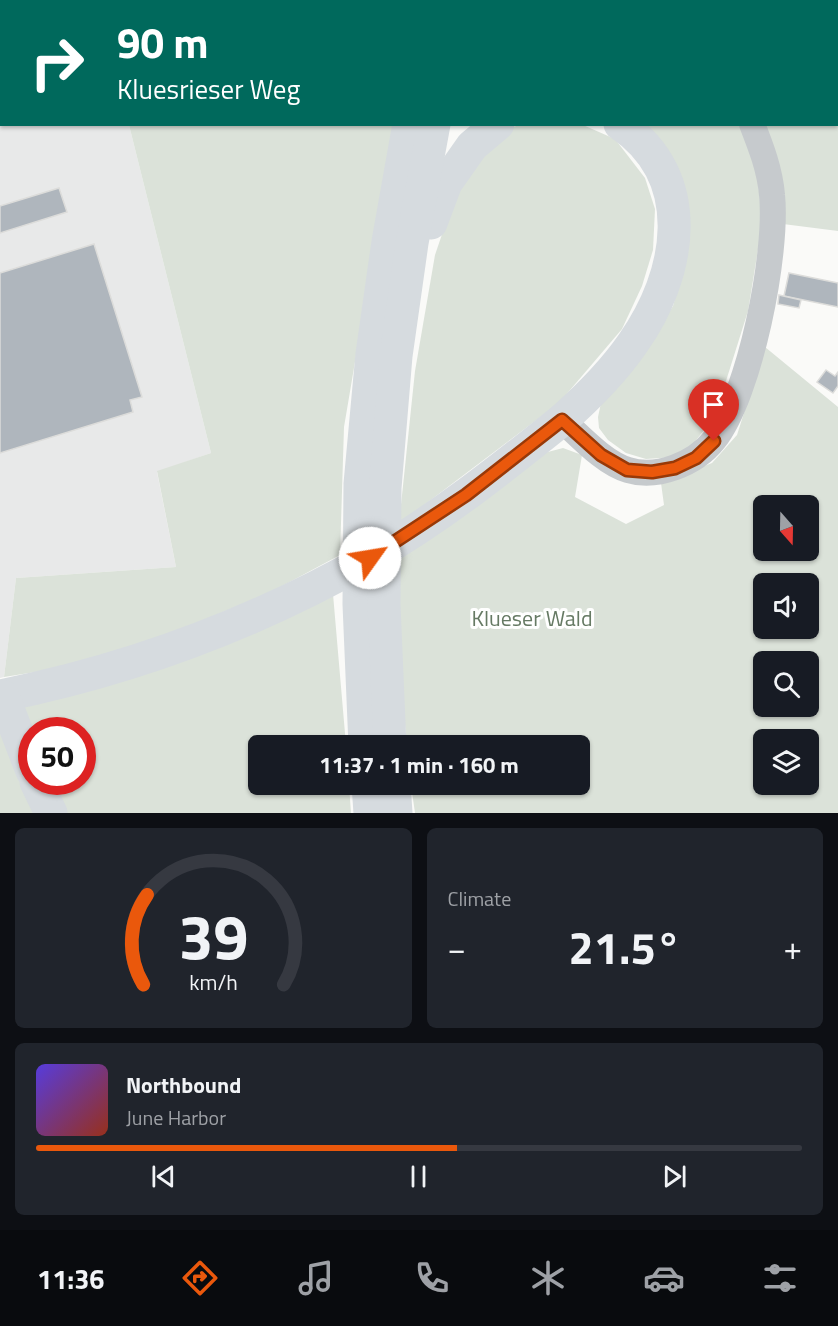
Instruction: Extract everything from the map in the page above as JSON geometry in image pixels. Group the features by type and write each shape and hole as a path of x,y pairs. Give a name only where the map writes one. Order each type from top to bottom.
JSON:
{"main road":[{"path":"365,735 359,604 360,484 372,354 388,242 409,126"},
{"path":"390,735 384,605 385,488 396,356 412,243 434,126"},
{"path":"412,243 429,230 446,183 472,146 496,126"},
{"path":"18,736 2,696 95,674 155,656 216,633 289,600 370,558 437,516 501,469 562,420 596,389 633,344 656,303 670,267 674,244 674,214 669,191 659,167 647,148 623,126"},
{"path":"42,795 51,813"},
{"path":"369,795 370,813"},
{"path":"395,795 396,813"}],"street":[{"path":"562,420 601,455 627,470 652,472 675,468 696,458 714,441 733,409 751,350 765,290 773,228 772,194 765,158 753,126"}],"shaded area":[{"path":"0,126 129,126 211,453 157,472 176,567 16,578 4,677 0,678"}],"green space":[{"path":"129,126 395,126 344,427 340,555 271,592 144,645 73,666 4,677 16,578 176,567 157,471 211,453"},
{"path":"585,126 615,139 645,178 655,209 653,250 642,286 622,329 559,403 399,524 415,371 435,255 456,193 482,151 513,127"},
{"path":"644,126 740,126 756,159 762,225 748,311 715,416 690,448 674,457 646,459 626,453 608,440 599,428 598,417 601,403 642,355 673,306 685,261"},
{"path":"764,126 838,126 838,231 783,224"},
{"name":"Klueser Wald","path":"765,347 838,407 838,813 415,813 412,795 590,795 590,735 406,735 389,562 544,453 563,448 582,455 575,497 626,524 664,505 661,483 712,463 737,435"},
{"path":"333,594 345,735 248,735 248,795 350,795 351,813 0,813 0,706"}],"building":[{"path":"59,188 67,212 0,233 0,206"},
{"path":"94,244 142,397 130,400 133,412 0,453 0,273"},
{"path":"789,273 838,283 838,307 784,296"},
{"path":"779,295 801,300 799,308 778,304"},
{"path":"826,370 835,376 838,372 838,386 833,393 817,382"}],"route":[{"path":"370,558 437,516 562,420 601,455 627,470 652,472 675,468 696,458 714,441"}]}
